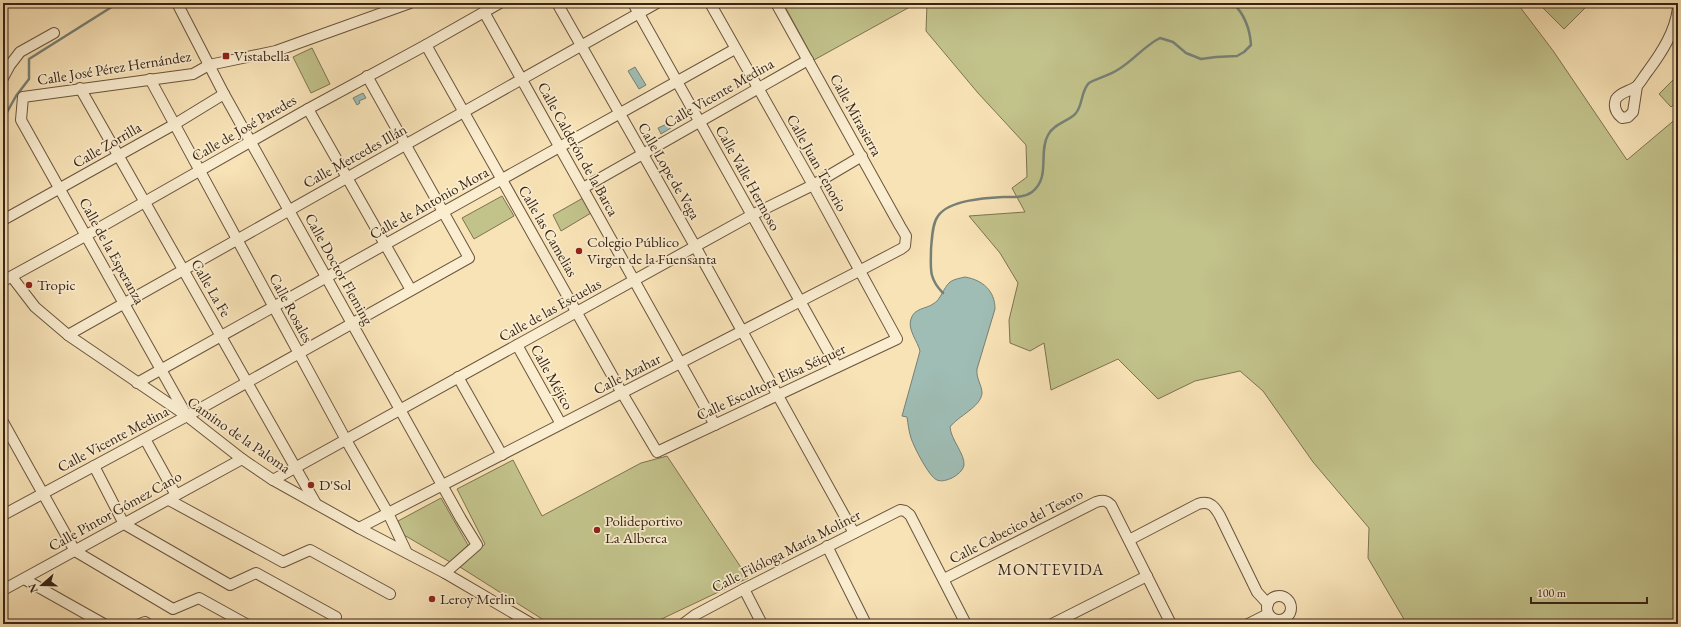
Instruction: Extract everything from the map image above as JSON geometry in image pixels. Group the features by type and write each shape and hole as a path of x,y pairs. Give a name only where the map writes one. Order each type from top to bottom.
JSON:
{"street":[{"name":"Calle Doctor Fleming","path":"177,3 224,94 477,545 445,573"},
{"name":"Calle José Pérez Hernández","path":"23,97 150,78 193,74 209,65 276,51 410,3"},
{"name":"Calle de José Paredes","path":"8,279 308,109 500,3"},
{"name":"Calle Lope de Vega","path":"556,3 695,246 741,332 854,532"},
{"name":"Calle Valle Hermoso","path":"633,3 838,367"},
{"name":"Calle Mercedes Illán","path":"68,335 657,3"},
{"name":"Calle Juan Tenorio","path":"710,3 813,185 897,339"},
{"name":"Calle Mirasierra","path":"776,3 905,235 906,242"},
{"path":"1637,86 1661,53 1673,30 1678,8"},
{"name":"Calle Calderón de la Barca","path":"484,12 715,425"},
{"path":"3,78 10,65 20,52 54,33"},
{"name":"Calle las Camelias","path":"426,45 622,393 657,452"},
{"name":"Calle de Antonio Mora","path":"137,383 735,49"},
{"name":"Calle Vicente Medina","path":"583,188 808,60"},
{"path":"367,76 443,212"},
{"name":"Calle Rosales","path":"150,78 346,440 388,513 406,551"},
{"name":"Calle La Fe","path":"80,88 316,503"},
{"name":"Calle Zorrilla","path":"3,220 175,124 224,94"},
{"name":"Calle de la Esperanza","path":"23,97 21,120 187,416"},
{"path":"308,109 411,290"},
{"name":"Calle de las Escuelas","path":"273,480 695,246 752,215 813,185 862,156"},
{"name":"Calle Vicente Medina","path":"3,515 247,383 469,258 443,212"},
{"name":"Calle Azahar","path":"359,528 859,271 901,249 906,242"},
{"name":"Camino de la Paloma","path":"8,279 35,307 68,335 187,416 242,459 273,480 359,528 406,551 532,624"},
{"name":"Calle Escultora Elisa Séiquer","path":"657,452 897,339"},
{"name":"Calle Méjico","path":"517,345 561,424"},
{"path":"458,377 502,455"},
{"path":"3,422 74,551 173,609 199,598 246,624"},
{"path":"145,439 172,498 283,562 310,550 390,594"},
{"name":"Calle Pintor Gómez Cano","path":"3,590 242,459"},
{"path":"94,466 124,524 230,586 256,573 336,617"},
{"name":"Calle Cabecico del Tesoro","path":"944,579 1102,500 1107,501 1111,505 1130,540"},
{"path":"1171,624 1130,540 1204,502 1210,503 1220,516 1268,609 1248,624"},
{"name":"Calle Filóloga María Moliner","path":"683,624 695,615 744,588 900,510 905,511 910,515 944,579"},
{"path":"827,546 866,624"},
{"path":"1052,624 1147,576"},
{"path":"24,579 104,624"},
{"path":"944,579 966,624"},
{"path":"744,588 762,624"},
{"path":"140,624 145,622 148,624"}],"green space":[{"path":"783,3 917,3 814,60"},
{"path":"927,3 1517,3 1554,52 1627,160 1678,117 1678,624 1405,624 1405,621 1368,558 1369,528 1313,462 1263,391 1240,371 1195,381 1158,399 1118,359 1051,390 1044,343 1030,351 1010,343 1009,320 1018,283 1000,253 969,216 1025,212 1012,188 1027,177 1026,145 978,93 926,31"},
{"path":"1538,3 1590,3 1564,29"},
{"path":"312,48 330,84 311,93 293,57"},
{"path":"1678,75 1678,100 1671,107 1659,94"},
{"path":"502,196 514,216 474,239 462,218"},
{"path":"583,198 591,213 561,231 553,215"},
{"name":"Polideportivo La Alberca","path":"667,456 748,578 651,624 550,624 460,567 485,544 457,489 513,460 542,516 641,463"},
{"path":"441,498 468,545 450,562 404,535 398,521"}],"water":[{"path":"635,67 646,85 639,89 628,71"},
{"path":"363,93 366,98 359,101 360,103 357,105 353,98"},
{"path":"669,123 671,128 661,134 658,128"},
{"path":"965,277 971,278 987,287 993,297 995,309 977,369 977,376 982,390 981,398 974,407 950,427 964,461 964,465 960,473 952,478 941,481 934,478 922,461 911,438 907,417 902,416 920,351 910,327 910,323 913,315 917,311 936,302 950,282 955,279"}],"waterway":[{"path":"3,124 6,114 16,96 29,79 29,59 118,3"},
{"path":"943,293 938,288 931,272 933,227 938,216 950,206 959,203 987,198 1018,197 1032,192 1038,186 1043,172 1044,149 1048,135 1054,128 1076,113 1080,106 1086,86 1092,81 1119,69 1160,38 1173,42 1186,53 1201,59 1237,56 1244,52 1251,45 1249,33 1244,17 1233,3"}],"place":[{"name":"Vistabella","path":"226,56"},
{"name":"Colegio Público Virgen de la Fuensanta","path":"579,251"},
{"name":"Tropic","path":"29,285"},
{"name":"D'Sol","path":"311,485"},
{"name":"Polideportivo La Alberca","path":"597,530"},
{"name":"Leroy Merlin","path":"432,599"}],"district":[{"name":"MONTEVIDA","path":"1051,569"}]}
